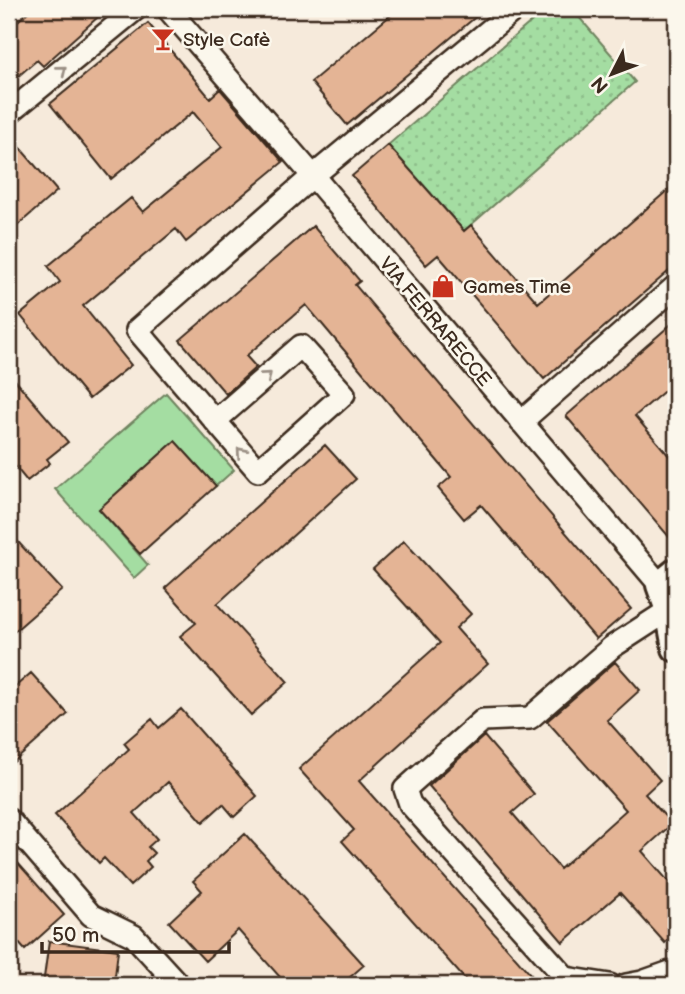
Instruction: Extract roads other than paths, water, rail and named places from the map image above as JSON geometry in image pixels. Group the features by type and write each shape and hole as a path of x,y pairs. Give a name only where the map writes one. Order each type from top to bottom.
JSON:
{"street":[{"path":"9,113 136,9"},
{"name":"VIA FERRARECCE","path":"168,9 521,422 668,589"},
{"path":"215,421 301,346 344,394 258,471 215,421 137,330 313,176 514,9"},
{"path":"521,422 676,286"},
{"path":"668,589 676,648"},
{"path":"610,985 566,978 411,804 405,789 483,719 530,718 612,647 668,589"},
{"path":"9,820 91,915 134,936 179,985"},
{"path":"626,985 676,970"}],"place":[{"name":"Style Cafè","path":"163,39"},
{"name":"Games Time","path":"443,286"}]}
